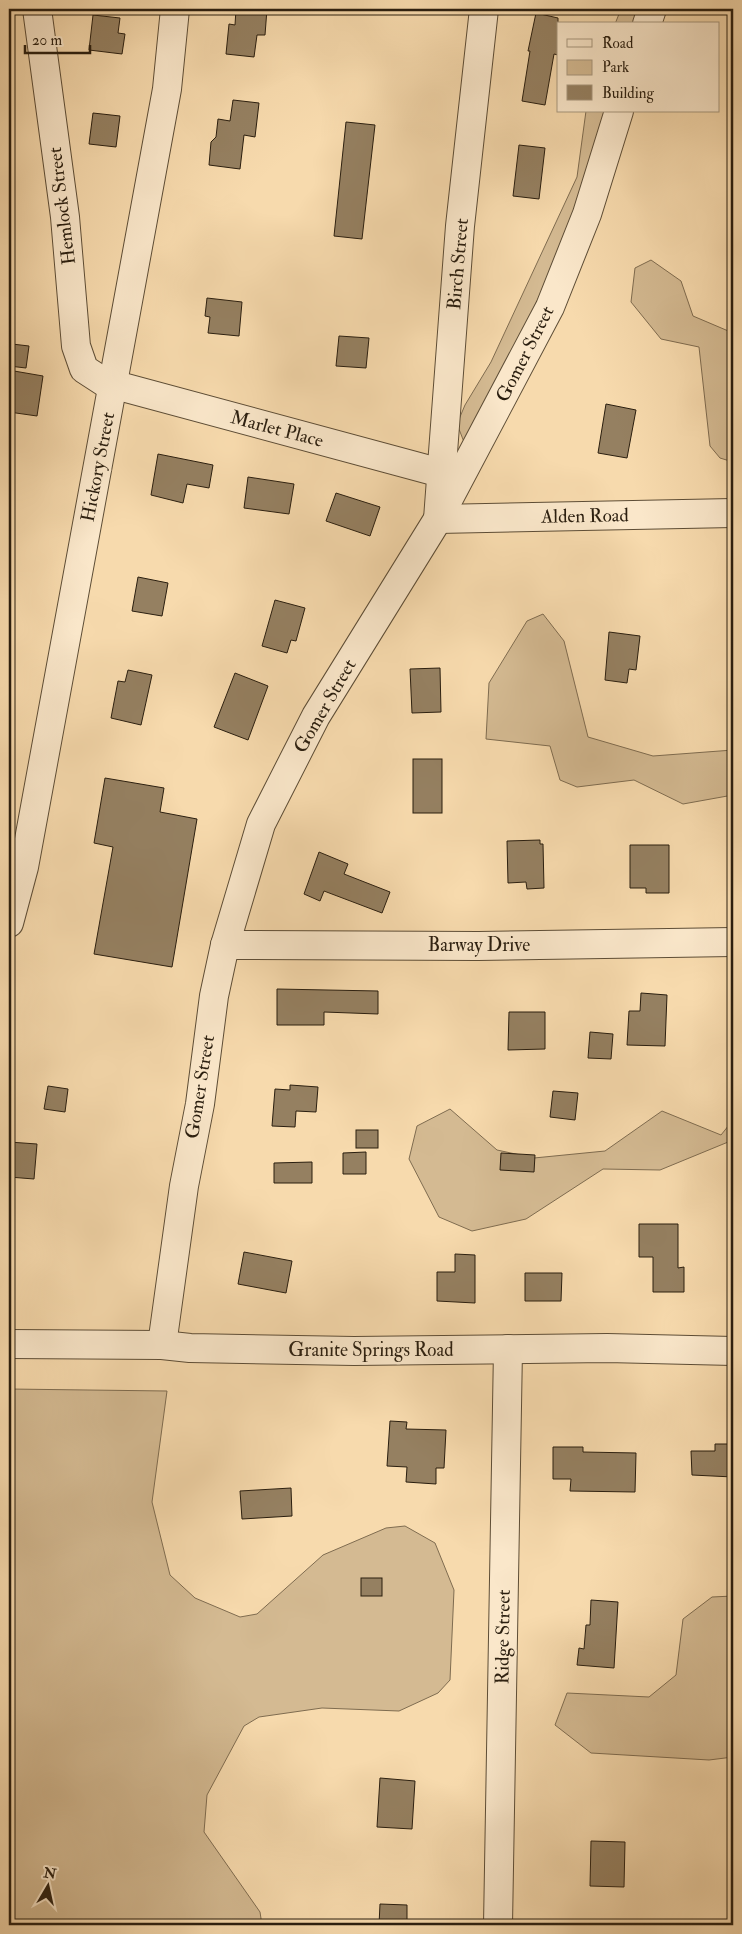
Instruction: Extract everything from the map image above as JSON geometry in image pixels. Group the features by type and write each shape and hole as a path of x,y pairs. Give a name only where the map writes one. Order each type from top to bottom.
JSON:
{"street":[{"name":"Hemlock Street","path":"37,9 65,217 76,346 84,369 104,382 114,385"},
{"name":"Hickory Street","path":"9,923 24,867 114,385 167,89 175,9"},
{"name":"Birch Street","path":"438,519 460,226 484,9"},
{"path":"648,22 652,9"},
{"name":"Gomer Street","path":"162,1345 184,1186 200,1104 214,996 226,945 260,824 316,716 438,519 550,307 587,214 619,112"},
{"name":"Marlet Place","path":"114,385 441,473"},
{"name":"Alden Road","path":"438,519 733,513"},
{"name":"Barway Drive","path":"226,945 478,946 733,942"},
{"name":"Granite Springs Road","path":"9,1344 162,1345 190,1348 354,1351 607,1348 733,1351"},
{"name":"Ridge Street","path":"498,1925 508,1349"}],"green space":[{"path":"621,9 642,9 638,22 616,22"},
{"path":"586,112 610,112 577,217 489,402 464,442 457,424 465,405 491,362 577,177"},
{"path":"651,260 681,281 693,316 733,333 733,462 720,458 710,446 699,347 661,339 631,302 635,268"},
{"path":"543,614 564,641 588,737 653,756 733,750 733,795 683,804 634,780 577,787 560,780 550,746 486,739 489,683 527,621"},
{"path":"450,1109 497,1150 534,1158 605,1151 662,1111 721,1135 733,1120 733,1140 660,1170 603,1169 526,1219 472,1231 439,1217 409,1159 417,1126"},
{"path":"9,1389 167,1391 152,1502 170,1575 195,1598 240,1617 257,1614 323,1555 386,1528 405,1526 435,1543 454,1590 450,1680 438,1693 399,1711 322,1708 259,1717 244,1726 207,1795 204,1832 260,1912 262,1925 9,1925"},
{"path":"733,1596 733,1757 709,1760 591,1753 555,1725 567,1693 649,1697 676,1675 683,1619 712,1597"}],"building":[{"path":"236,9 267,9 265,35 257,35 254,57 226,54 229,24 235,25"},
{"path":"536,13 558,18 557,55 554,54 545,105 522,101 530,51 528,51"},
{"path":"93,15 120,18 118,33 125,34 122,54 89,50"},
{"path":"233,100 259,103 255,137 244,135 240,169 209,165 211,142 216,137 218,119 230,121"},
{"path":"93,113 120,116 116,147 89,144"},
{"path":"346,122 375,125 362,239 334,236"},
{"path":"519,145 545,148 539,199 513,196"},
{"path":"207,298 242,302 239,336 208,333 210,317 205,316"},
{"path":"339,336 369,338 366,368 336,366"},
{"path":"12,344 29,346 26,368 9,366"},
{"path":"14,371 43,376 37,416 9,412"},
{"path":"606,404 636,410 627,458 598,453"},
{"path":"158,454 213,465 209,488 187,484 183,503 151,495"},
{"path":"248,477 294,484 289,514 244,508"},
{"path":"336,493 380,507 370,536 326,521"},
{"path":"138,577 168,583 162,616 132,611"},
{"path":"275,600 305,608 296,641 291,640 287,653 262,646"},
{"path":"609,632 640,636 636,670 629,669 627,683 605,680"},
{"path":"440,668 441,712 412,713 410,669"},
{"path":"128,670 152,675 141,725 111,718 118,681 125,682"},
{"path":"235,673 268,686 248,740 214,727"},
{"path":"413,759 442,759 442,813 413,813"},
{"path":"105,778 164,788 160,812 197,819 172,967 94,954 113,847 94,843"},
{"path":"540,840 540,844 543,844 544,888 527,889 526,882 508,883 507,841"},
{"path":"630,845 669,845 669,893 646,893 646,888 630,888"},
{"path":"319,852 348,864 344,874 390,892 382,913 324,891 320,901 304,894"},
{"path":"277,989 378,991 378,1014 324,1012 324,1025 277,1025"},
{"path":"641,993 667,995 665,1046 627,1045 629,1011 640,1011"},
{"path":"509,1012 545,1012 545,1049 508,1050"},
{"path":"590,1032 613,1034 611,1059 588,1058"},
{"path":"290,1085 318,1087 316,1112 296,1111 295,1127 272,1126 275,1089 290,1090"},
{"path":"48,1086 68,1089 65,1112 44,1109"},
{"path":"553,1091 578,1093 575,1120 550,1117"},
{"path":"356,1130 378,1130 378,1148 356,1148"},
{"path":"9,1142 37,1144 34,1179 9,1177"},
{"path":"366,1152 366,1174 343,1174 343,1153"},
{"path":"501,1153 535,1155 534,1172 500,1170"},
{"path":"312,1162 312,1183 274,1183 274,1163"},
{"path":"639,1224 678,1224 678,1268 684,1267 684,1292 653,1292 653,1257 639,1257"},
{"path":"244,1252 292,1261 286,1293 238,1284"},
{"path":"455,1254 475,1255 475,1303 437,1301 437,1272 455,1272"},
{"path":"525,1273 562,1273 561,1301 525,1301"},
{"path":"390,1421 407,1422 406,1429 446,1430 444,1468 436,1468 436,1484 406,1482 407,1467 387,1466"},
{"path":"715,1444 733,1444 733,1477 692,1475 691,1451 715,1451"},
{"path":"553,1447 583,1447 583,1452 636,1453 635,1492 570,1491 571,1479 553,1479"},
{"path":"291,1488 292,1516 242,1519 240,1491"},
{"path":"361,1578 382,1578 382,1596 361,1596"},
{"path":"591,1600 618,1602 614,1668 577,1665 579,1648 584,1649 586,1625 590,1625"},
{"path":"380,1778 415,1781 412,1829 377,1827"},
{"path":"591,1841 625,1842 624,1887 590,1886"},
{"path":"380,1904 407,1905 407,1925 379,1925"}]}
